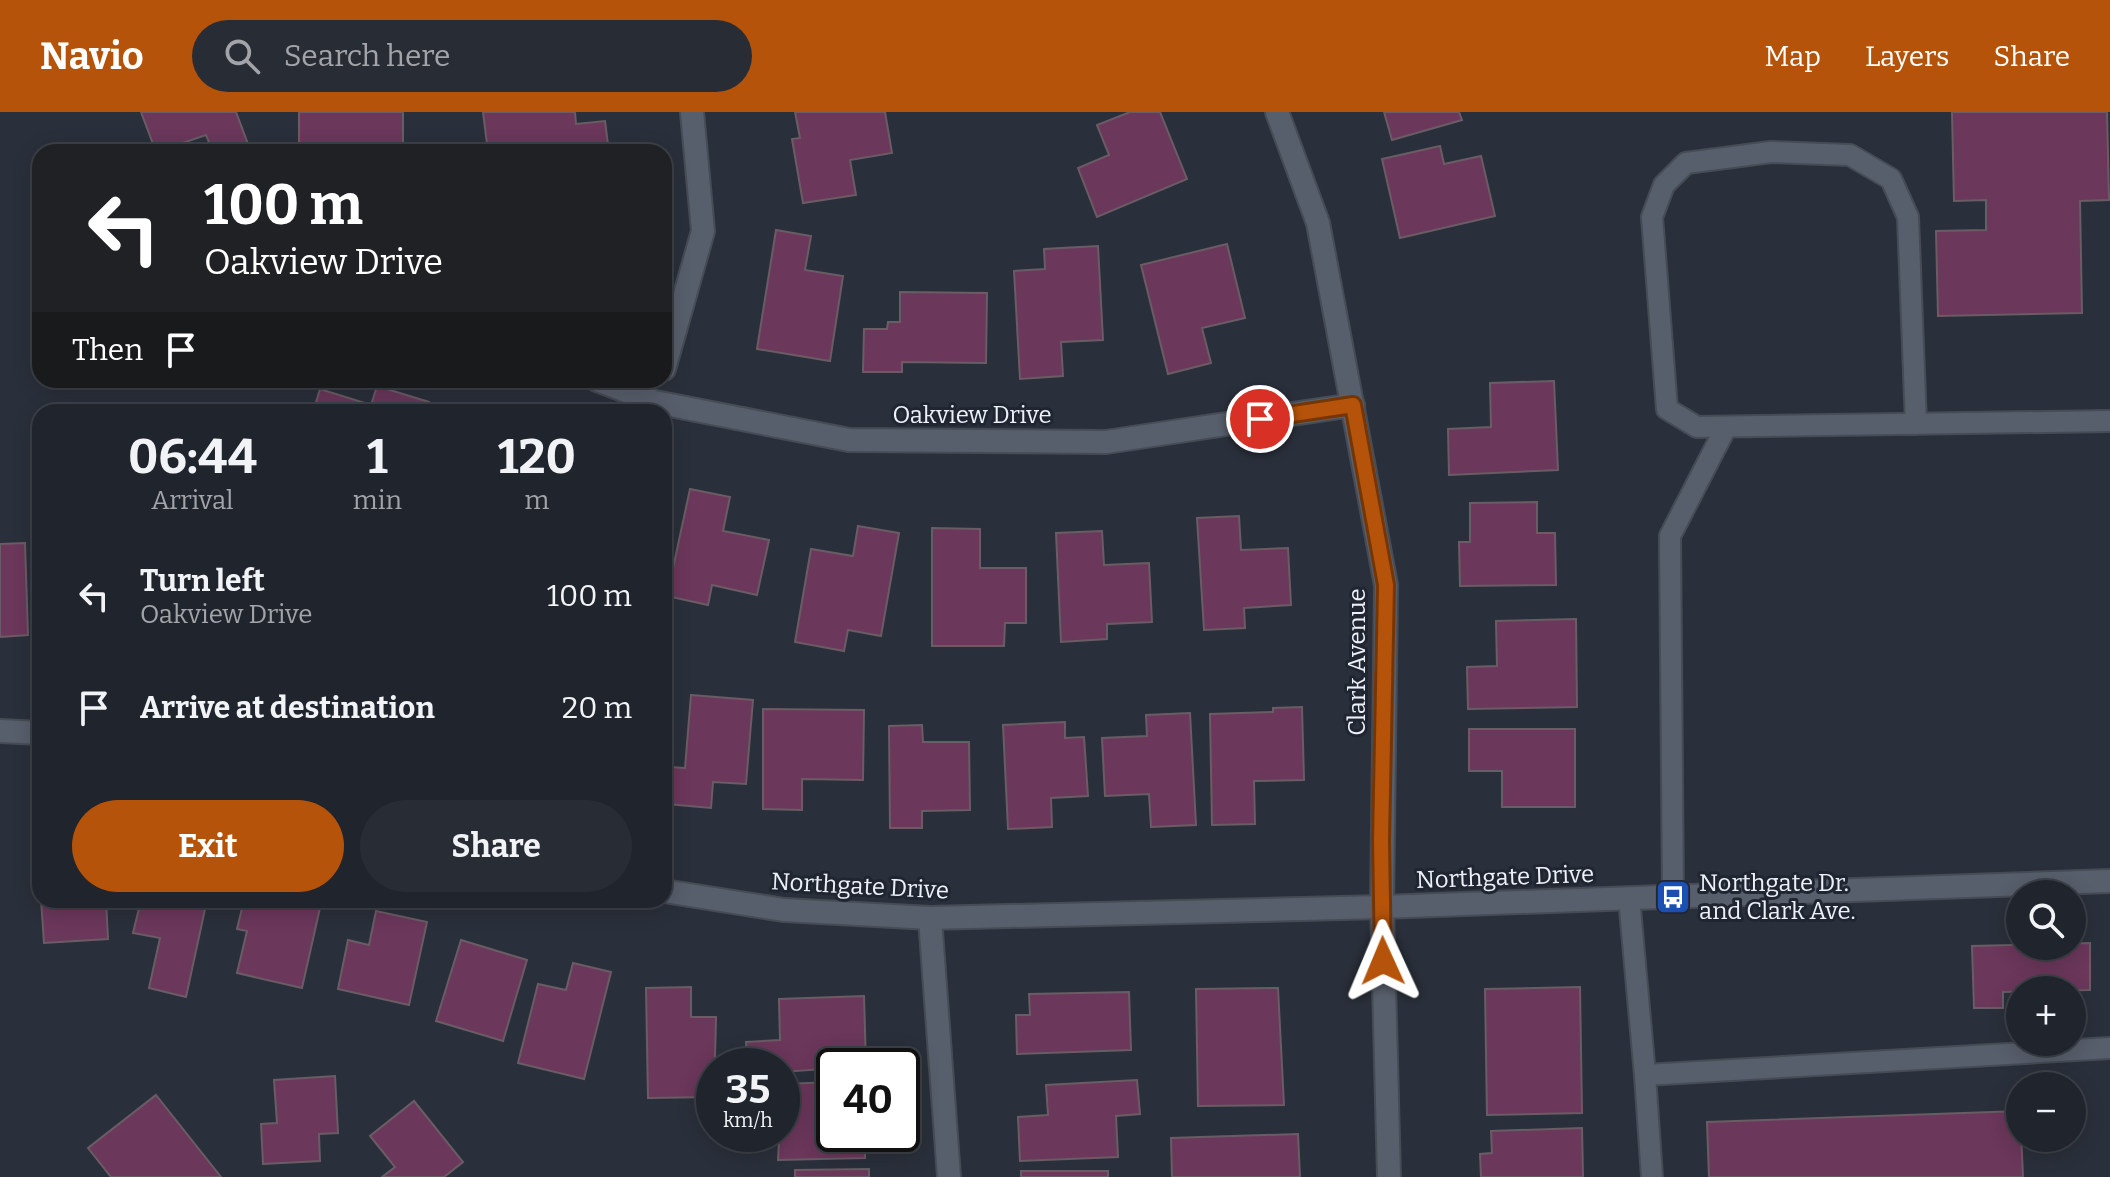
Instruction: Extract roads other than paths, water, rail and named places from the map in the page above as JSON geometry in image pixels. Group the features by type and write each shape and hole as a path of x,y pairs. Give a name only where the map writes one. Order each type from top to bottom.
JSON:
{"street":[{"path":"672,341 703,231 692,112"},
{"name":"Clark Avenue","path":"1277,112 1318,223 1386,585 1382,907 1389,1177"},
{"name":"Oakview Drive","path":"658,391 849,440 1106,442 1353,405"},
{"path":"0,731 32,733"},
{"name":"Northgate Drive","path":"672,892 800,911 930,918 1382,907 2110,881"},
{"path":"930,918 949,1177"}],"lane":[{"path":"1916,424 1908,217 1891,179 1850,155 1771,152 1686,163 1664,185 1652,217 1667,409 1697,427 1726,427 2110,421"},
{"path":"1673,897 1670,536 1726,427"},
{"path":"1629,898 1652,1177"},
{"path":"1645,1075 2110,1048"}],"place":[{"name":"Northgate Dr. and Clark Ave.","path":"1673,897"}]}
